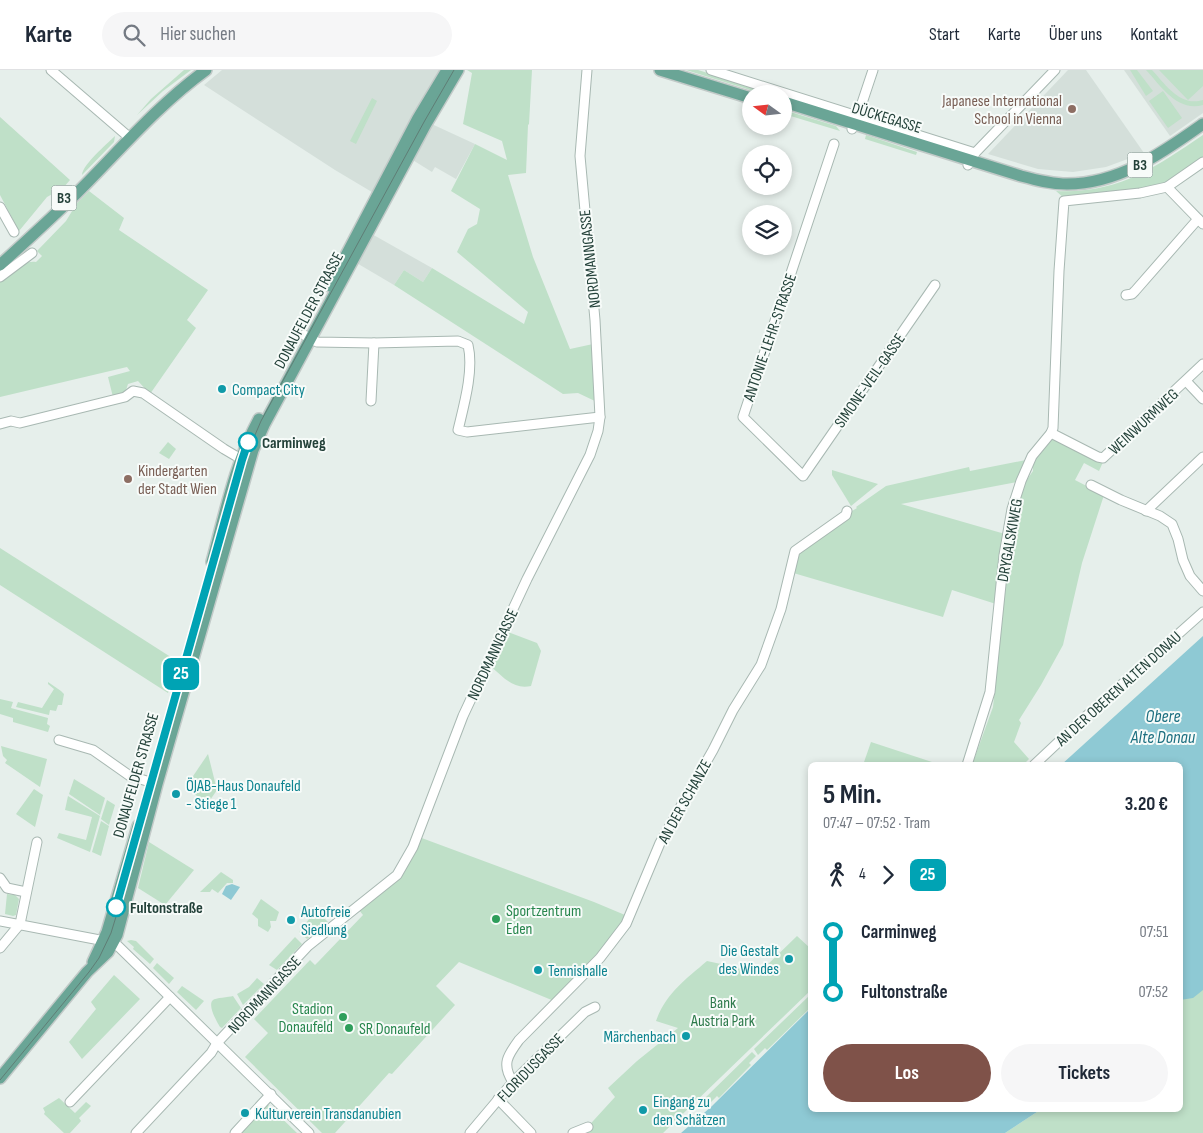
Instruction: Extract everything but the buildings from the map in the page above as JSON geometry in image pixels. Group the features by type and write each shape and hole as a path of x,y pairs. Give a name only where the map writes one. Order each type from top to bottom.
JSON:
{"main road":[{"name":"B3","path":"0,265 70,200 167,94 194,70"},
{"name":"B3","path":"0,260 128,136 206,70"},
{"name":"DONAUFELDER STRASSE","path":"308,337 410,133 447,70"},
{"name":"DONAUFELDER STRASSE","path":"0,1078 87,972 108,952 107,942 245,461 248,440 458,70"},
{"path":"660,70 742,95"},
{"path":"682,70 742,89"},
{"name":"DÜCKEGASSE","path":"792,104 971,160 1019,182 1046,187 1068,185"},
{"name":"DÜCKEGASSE","path":"792,110 855,123"},
{"name":"B3","path":"1068,185 1096,181 1128,171 1157,156 1203,124"},
{"name":"B3","path":"1068,185 1096,184 1130,174 1160,159 1203,129"}],"street":[{"path":"51,70 128,136"},
{"name":"NORDMANNGASSE","path":"136,1133 308,946 402,869 413,847 463,716 527,579 590,455 598,431 600,417 595,320 580,156 587,70"},
{"name":"DÜCKEGASSE","path":"711,70 855,123"},
{"path":"855,123 873,70"},
{"path":"971,160 1056,70"},
{"name":"ANTONIE-LEHR-STRASSE","path":"803,476 743,416 834,144"},
{"path":"1051,433 1055,403 1059,271 1064,201 1140,193 1167,187 1203,162"},
{"path":"1126,295 1132,294 1200,222 1167,187"},
{"path":"0,207 14,232"},
{"path":"0,278 32,252"},
{"name":"SIMONE-VEIL-GASSE","path":"803,476 935,285"},
{"path":"308,337 317,342 458,341 468,345 470,353 466,392 458,430 467,432 600,417"},
{"path":"371,401 374,343"},
{"name":"WEINWURMWEG","path":"1051,433 1103,458 1203,364"},
{"path":"1186,381 1203,399"},
{"path":"0,424 11,421 20,423 125,397 133,391 143,393 245,461"},
{"name":"DRYGALSKIWEG","path":"968,762 990,692 1004,555 1012,509 1032,456 1051,433"},
{"path":"1146,511 1203,457"},
{"path":"1091,486 1160,516 1172,524 1190,576 1203,591"},
{"name":"AN DER SCHANZE","path":"513,1082 508,1074 506,1064 509,1052 600,958 626,924 660,843 733,710 761,665 780,609 795,551 846,515 847,511"},
{"name":"AN DER OBEREN ALTEN DONAU","path":"1037,762 1203,612"},
{"path":"59,740 93,750 130,776 153,783"},
{"path":"0,948 20,924 36,842"},
{"path":"0,878 7,888 26,892"},
{"path":"0,921 107,942 118,946 309,1133"},
{"path":"70,1102 170,997"},
{"name":"FLORIDUSGASSE","path":"470,1133 513,1082 585,1012 595,1007"},
{"path":"234,1133 271,1094"},
{"path":"498,1099 531,1133"},
{"path":"573,1133 588,1127"}],"shaded area":[{"path":"222,70 447,70 423,120 475,144 456,179 435,167 432,172 411,159 387,201 335,170 204,85"},
{"name":"Japanese International School in Vienna","path":"1068,70 1086,70 1144,153 1106,167 1073,172 1038,169 988,154"},
{"path":"1124,70 1203,70 1203,113 1170,136"},
{"path":"370,233 432,268 423,282 404,270 394,285 355,262"}],"green space":[{"path":"184,70 191,70 163,91 137,115 151,99"},
{"path":"467,70 532,70 526,173 508,175 533,257 570,349 593,344 597,402 578,393 563,394 394,285 404,270 423,282 432,268 524,324 528,312 457,252 468,229 477,224 480,209 451,191 475,144 507,160 502,141 463,124 472,73"},
{"path":"686,70 698,70 746,85 742,85 742,87"},
{"path":"1130,70 1137,70 1153,91 1146,96"},
{"path":"1146,70 1152,70 1180,98 1195,101 1203,100 1203,105 1185,105 1177,101"},
{"path":"1159,70 1203,70 1203,86 1188,100"},
{"path":"1163,91 1182,118 1168,128 1149,101"},
{"path":"372,98 377,101 356,144 350,141"},
{"path":"792,112 836,126 840,131 792,116"},
{"path":"0,117 70,180 63,188 47,197 19,231 0,195"},
{"path":"866,135 917,152 916,155 865,139"},
{"path":"1203,135 1203,158 1165,183 1155,187 1064,198 1056,191 1078,191 1117,183 1151,168"},
{"path":"115,136 114,142 82,175 91,160"},
{"path":"89,191 124,218 119,230 208,290 187,320 196,328 150,394 138,381 128,384 125,393 113,397 108,377 130,371 127,367 0,397 0,282 16,268 26,263 36,262 42,256 37,251 66,221 77,203"},
{"path":"1056,439 1103,462 1099,471 1084,463 1075,480 1104,495 1082,563 1063,645 1019,720 1021,723 1014,742 1029,759 1026,762 973,762 993,707 1012,520 1023,485 1033,471 1033,463 1051,440"},
{"path":"168,442 176,449 169,459 159,453"},
{"path":"1026,460 1017,482 901,504 1005,534 996,604 952,590 943,617 790,572 795,551 847,511 857,508 886,486 969,467 970,471"},
{"path":"832,470 878,484 851,506 832,475"},
{"path":"0,548 177,661 168,693 0,585"},
{"path":"503,630 537,643 541,651 531,686 524,687 513,684 503,678 489,665"},
{"path":"48,682 64,694 62,705 58,705 56,711 50,710 49,715 16,707 18,702 42,708 54,689"},
{"path":"0,699 13,702 11,708 48,718 47,724 50,726 48,732 13,722 13,718 0,714"},
{"path":"871,742 932,762 864,762"},
{"path":"1,746 47,759 40,787 5,763 7,760 3,756"},
{"path":"208,754 217,790 208,803 185,788"},
{"path":"74,779 105,798 100,815 69,794"},
{"path":"34,789 43,795 35,827 16,814"},
{"path":"68,796 100,816 90,852 57,838 59,833 86,840 92,817 65,810"},
{"path":"107,800 115,805 109,825 101,819"},
{"path":"1203,807 1203,1133 1005,1133 1037,1112 1183,1112 1183,824"},
{"path":"101,821 109,826 101,856 92,852"},
{"path":"419,837 625,915 621,924 593,962 589,963 554,1001 459,962 436,986 455,1005 392,1074 389,1073 335,1133 322,1133 245,1057 268,1033 254,1019 310,960 315,965 319,961 363,915 359,910 400,877"},
{"path":"149,842 194,870 165,905 138,888"},
{"path":"221,872 233,880 233,883 227,883 218,893 212,889 210,892 200,892"},
{"path":"7,894 15,895 19,899 16,915 5,914"},
{"path":"261,899 279,912 276,921 270,921 271,927 268,932 258,926 258,919 252,914"},
{"path":"316,910 328,922 307,939 299,932"},
{"name":"Bank Austria Park","path":"797,936 808,946 808,993 663,1133 581,1133 615,1097 608,1088 637,1061 678,1028 656,1021 665,1002 684,981 707,961 758,972"},
{"path":"295,937 302,944 277,970 269,965"},
{"path":"127,941 136,941 154,959 150,964"},
{"path":"157,963 174,978 169,984 153,968"},
{"path":"114,975 140,999 82,1059 69,1042 96,1009 91,1002"},
{"path":"257,978 264,984 243,1005 237,994 249,987"},
{"path":"182,986 204,1001 196,1010 177,992"},
{"path":"233,996 241,1008 222,1028 213,1014 211,1002 214,999"},
{"path":"808,997 808,1010 767,1050 765,1048 758,1055 754,1049"},
{"path":"752,1052 756,1056 749,1063 751,1065 719,1098 717,1096 710,1103 705,1098"},
{"path":"59,1098 75,1113 86,1102 91,1106 79,1118 81,1121 70,1133 64,1133 44,1114 43,1108"},
{"path":"267,1104 297,1133 238,1133"}],"water":[{"name":"Obere Alte Donau","path":"1203,636 1203,990 1193,998 1183,1000 1183,762 1064,762"},
{"path":"232,884 240,887 231,900 222,894 226,886"},
{"path":"808,1011 808,1112 1037,1112 1005,1133 681,1133 712,1106"}],"tram line":[{"path":"0,1080 89,972 99,958 111,933 241,472 252,442 261,421 454,70"},
{"name":"25","path":"116,907 248,442"}],"place":[{"name":"Japanese International School in Vienna","path":"1072,109"},
{"name":"Compact City","path":"222,389"},
{"name":"Carminweg","path":"248,442"},
{"name":"Kindergarten der Stadt Wien","path":"128,479"},
{"name":"ÖJAB-Haus Donaufeld - Stiege 1","path":"176,794"},
{"name":"Fultonstraße","path":"116,907"},
{"name":"Sportzentrum Eden","path":"496,919"},
{"name":"Autofreie Siedlung","path":"291,920"},
{"name":"Die Gestalt des Windes","path":"789,959"},
{"name":"Tennishalle","path":"538,970"},
{"name":"Stadion Donaufeld","path":"343,1017"},
{"name":"SR Donaufeld","path":"349,1028"},
{"name":"Märchenbach","path":"686,1036"},
{"name":"Eingang zu den Schätzen","path":"643,1110"},
{"name":"Kulturverein Transdanubien","path":"245,1113"}]}
